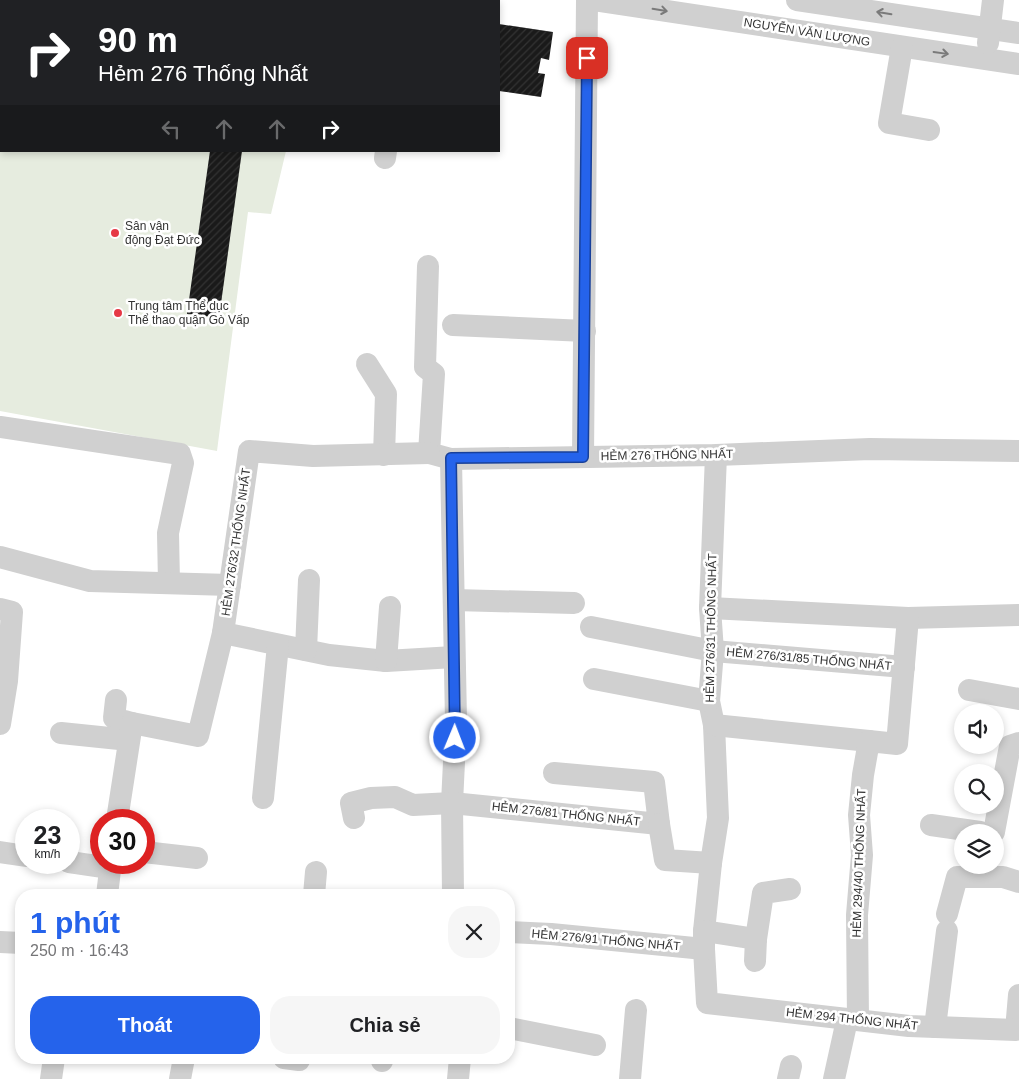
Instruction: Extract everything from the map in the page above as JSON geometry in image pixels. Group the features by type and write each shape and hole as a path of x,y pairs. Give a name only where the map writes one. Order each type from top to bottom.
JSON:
{"street":[{"path":"583,457 587,0"},
{"name":"NGUYỄN VĂN LƯỢNG","path":"594,0 1019,64"},
{"path":"796,0 1019,34"},
{"path":"985,59 993,0"},
{"path":"902,47 889,123 929,130"},
{"path":"428,266 425,367 434,374 429,453"},
{"path":"453,325 585,331"},
{"path":"366,364 386,394 384,455"},
{"path":"0,427 180,454 183,463 168,533 168,583"},
{"name":"HẺM 276 THỐNG NHẤT","path":"429,453 451,458 716,455 870,449 1019,451"},
{"name":"HẺM 276/32 THỐNG NHẤT","path":"130,731 198,736 224,633 250,451 313,456 429,453"},
{"name":"HẺM 276/31 THỐNG NHẤT","path":"704,940 711,863 718,818 714,725 708,701 713,651 710,608 716,455"},
{"path":"451,458 456,722 452,803 454,889"},
{"path":"0,557 90,581 230,585"},
{"path":"306,650 309,580"},
{"path":"454,600 574,603"},
{"path":"386,661 390,607"},
{"path":"710,608 908,618 1019,615"},
{"path":"0,610 12,612 7,681 0,724"},
{"path":"714,725 897,744 908,618"},
{"name":"HẺM 276/31/85 THỐNG NHẤT","path":"591,627 713,651 904,667"},
{"path":"224,633 328,655 386,661 454,657"},
{"path":"263,798 278,645"},
{"path":"594,678 708,701"},
{"path":"968,690 1019,699"},
{"path":"116,700 114,718 130,731"},
{"path":"61,733 130,731"},
{"path":"119,809 130,731"},
{"name":"HẺM 294/40 THỐNG NHẤT","path":"834,1079 852,1020 856,915 862,856 859,815 869,741"},
{"path":"995,824 1010,746 1019,743"},
{"name":"HẺM 276/81 THỐNG NHẤT","path":"354,818 351,803 371,798 395,797 413,805 452,803 659,824 654,782 554,773"},
{"path":"659,824 664,860 711,863"},
{"path":"930,825 954,828"},
{"path":"0,852 15,854"},
{"path":"155,853 197,858"},
{"path":"315,889 316,872"},
{"path":"108,889 109,874"},
{"path":"935,1027 947,923 957,877 974,874"},
{"path":"996,874 1019,882"},
{"path":"755,962 756,939 763,893 790,889"},
{"name":"HẺM 276/91 THỐNG NHẤT","path":"515,932 704,940 756,939"},
{"name":"HẺM 294 THỐNG NHẤT","path":"704,940 707,1003 852,1020 1018,1033 1019,995"},
{"path":"0,942 15,943"},
{"path":"630,1079 636,1010"},
{"path":"515,1029 595,1045"},
{"path":"51,1079 53,1064"},
{"path":"180,1079 183,1064"},
{"path":"458,1079 459,1064"}],"shaded area":[{"name":"Sân vận động Đạt Đức","path":"0,152 286,152 271,214 248,212 217,451 0,411"}],"building":[{"path":"500,24 553,32 549,60 541,58 538,73 545,74 541,97 500,91"},
{"path":"210,152 242,152 219,318 187,314"}],"place":[{"name":"Sân vận động Đạt Đức","path":"115,233"},
{"name":"Trung tâm Thể dục Thể thao quận Gò Vấp","path":"118,313"}],"route":[{"path":"455,738 451,458 583,457 587,58"}]}
